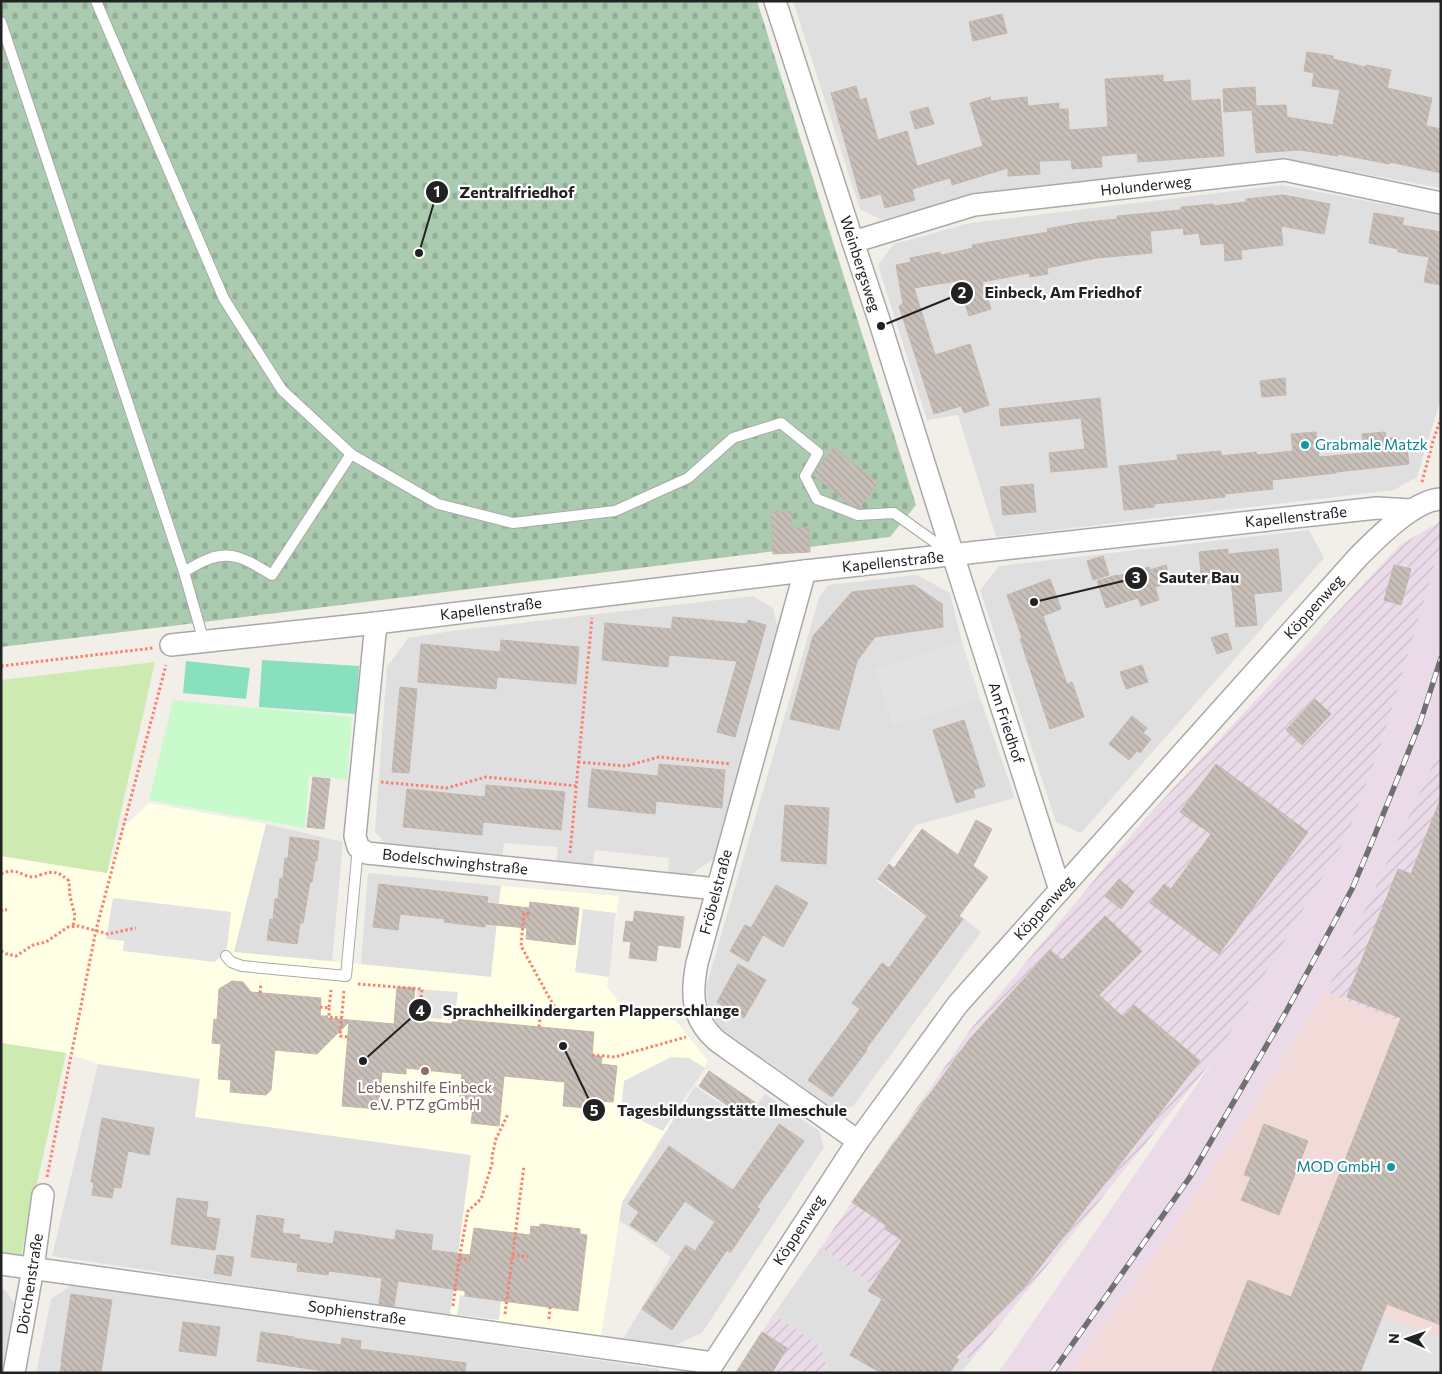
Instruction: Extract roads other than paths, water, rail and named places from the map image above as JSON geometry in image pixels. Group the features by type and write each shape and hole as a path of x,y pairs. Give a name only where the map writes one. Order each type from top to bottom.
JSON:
{"street":[{"name":"Weinbergsweg","path":"775,1 881,326 953,555"},
{"name":"Holunderweg","path":"853,242 974,205 1284,170 1441,203"},
{"name":"Köppenweg","path":"710,1368 858,1141 958,1004 1359,556 1384,532 1416,508 1436,499 1441,499"},
{"name":"Kapellenstraße","path":"171,645 376,623 805,571 1377,508 1416,508"},
{"name":"Am Friedhof","path":"953,555 1060,890"},
{"name":"Fröbelstraße","path":"805,571 697,963 694,981 695,1005 703,1027 717,1041 858,1141"},
{"path":"358,847 355,836 376,623"},
{"name":"Bodelschwinghstraße","path":"358,847 366,853 718,889"},
{"name":"Dörchenstraße","path":"14,1373 34,1268 43,1195"},
{"name":"Sophienstraße","path":"1,1264 450,1326 710,1368"}],"lane":[{"path":"96,1 224,299 282,390 351,454 438,504 513,523 615,511 688,478 733,438 781,423 818,453 805,476 817,499 858,515 894,513 953,555"},
{"path":"1,22 184,572 204,642"},
{"path":"184,572 210,558 228,555 248,560 272,575 351,454"},
{"path":"226,956 231,962 242,966 332,975 345,979 358,847"}],"railway":[{"path":"1052,1373 1190,1177 1286,1012 1352,889 1420,723 1441,658"}],"place":[{"name":"Zentralfriedhof","path":"419,253"},
{"name":"Einbeck, Am Friedhof","path":"881,326"},
{"name":"Grabmale Matzk","path":"1305,445"},
{"name":"Sauter Bau","path":"1034,602"},
{"name":"Tagesbildungsstätte Ilmeschule","path":"563,1046"},
{"name":"Sprachheilkindergarten Plapperschlange","path":"363,1061"},
{"name":"Lebenshilfe Einbeck e.V. PTZ gGmbH","path":"425,1071"},
{"name":"MOD GmbH","path":"1391,1167"}]}
